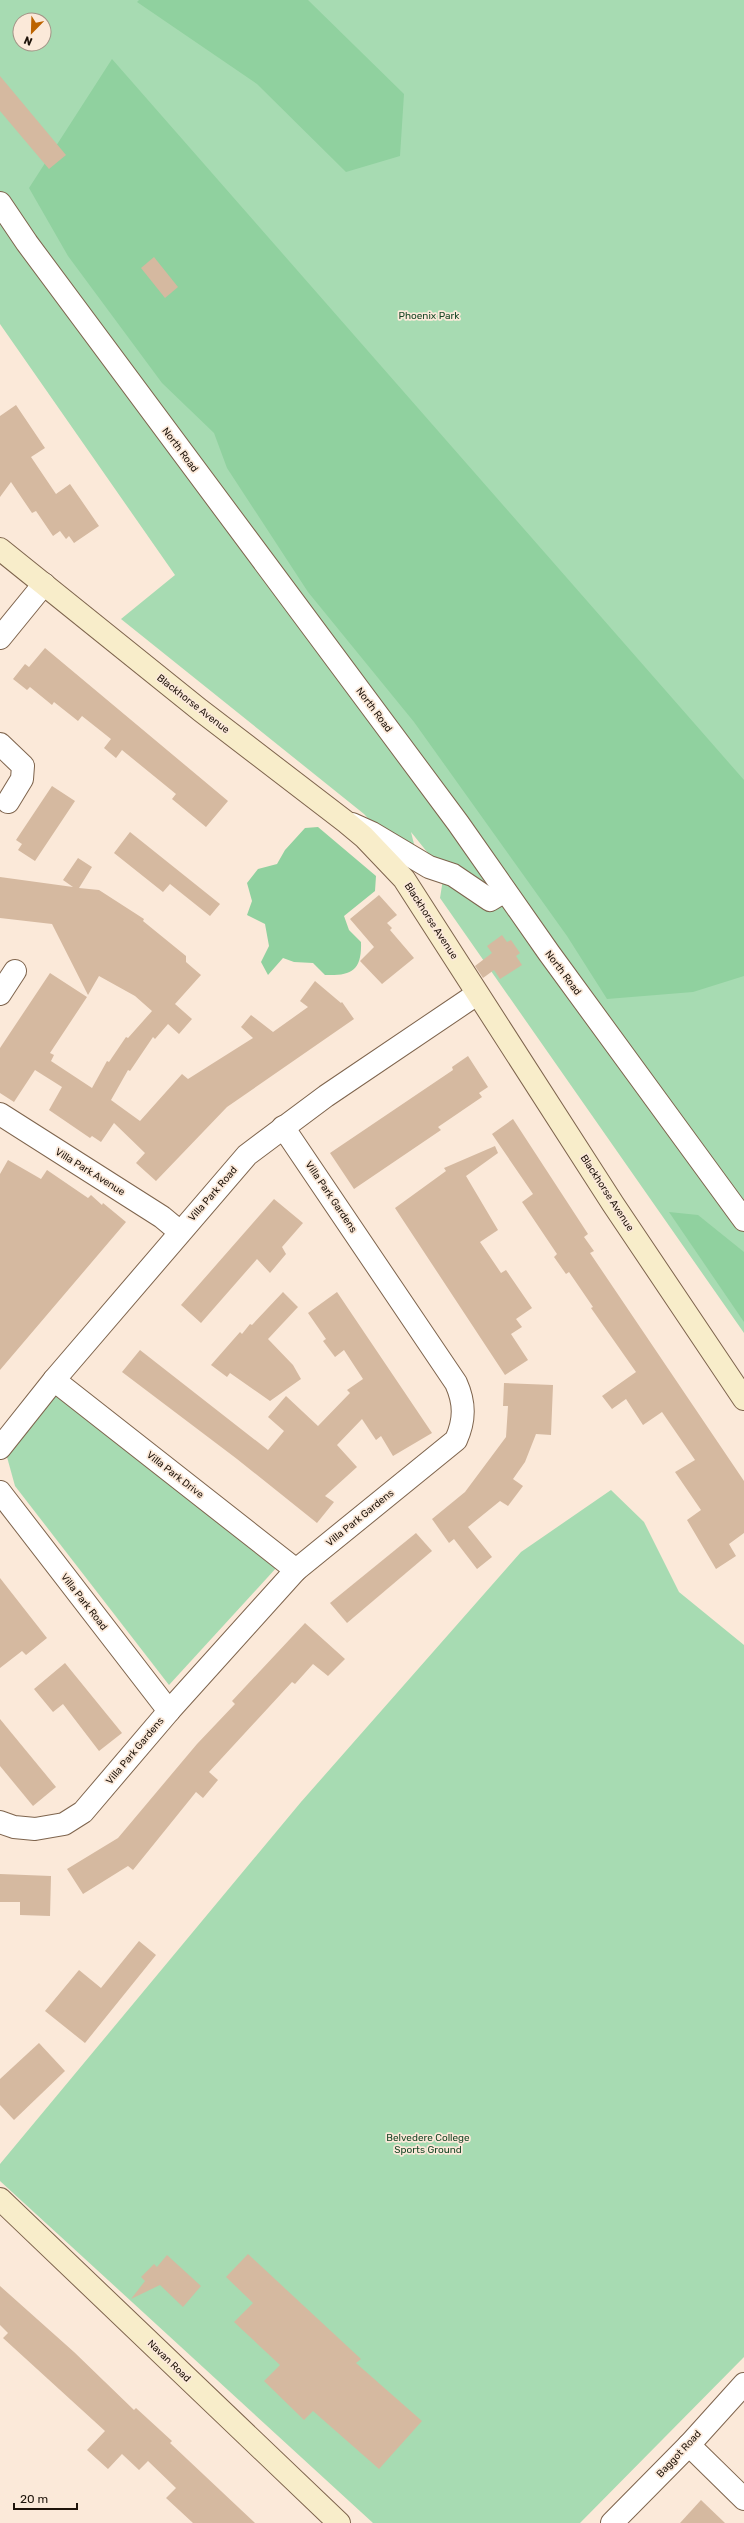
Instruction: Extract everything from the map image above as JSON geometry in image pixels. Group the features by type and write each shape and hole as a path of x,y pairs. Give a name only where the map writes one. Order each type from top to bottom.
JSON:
{"main road":[{"name":"Blackhorse Avenue","path":"0,549 200,710 346,822 364,837 404,879 476,994 744,1399"},
{"name":"Navan Road","path":"0,2199 339,2523"}],"street":[{"name":"North Road","path":"0,203 26,243 438,796 505,891 744,1220"},
{"path":"0,638 44,584"},
{"path":"0,744 23,766 22,779 8,802"},
{"path":"346,822 372,833 429,867 453,875 490,900 505,891"},
{"path":"404,879 424,868 429,867"},
{"path":"0,994 15,971"},
{"name":"Villa Park Road","path":"0,1448 54,1380 247,1155 283,1127 476,994"},
{"name":"Villa Park Avenue","path":"0,1114 162,1217 180,1232"},
{"name":"Villa Park Gardens","path":"0,1822 14,1827 35,1829 64,1824 83,1812 169,1711 296,1570 456,1440 462,1428 463,1405 456,1383 283,1127"},
{"name":"Villa Park Drive","path":"54,1380 296,1570"},
{"name":"Villa Park Road","path":"0,1492 169,1711"},
{"name":"Baggot Road","path":"612,2523 689,2445 744,2384"},
{"path":"689,2445 744,2499"}],"green space":[{"name":"Phoenix Park","path":"0,0 744,0 744,1333 440,898 444,873 411,832 415,848 393,845 364,814 121,619 175,575 0,324"},
{"path":"139,0 308,0 404,94 400,156 346,172 257,84 137,2"},
{"path":"112,59 744,780 744,976 693,992 607,999 567,936 414,722 308,592 227,468 214,433 162,383 68,256 29,188"},
{"path":"318,827 376,876 375,891 344,916 349,930 361,942 359,960 353,970 348,973 325,975 313,963 294,962 283,958 268,975 261,962 269,946 265,924 247,915 252,901 247,883 258,869 277,864 285,850 305,828"},
{"path":"669,1212 698,1215 744,1252 744,1322"},
{"path":"59,1391 277,1567 169,1685 15,1486 7,1457"},
{"name":"Belvedere College Sports Ground","path":"611,1490 644,1522 679,1592 744,1645 744,2357 580,2523 373,2523 0,2181 0,2164 301,1802 521,1552"}],"building":[{"path":"0,76 66,155 49,169 0,111"},
{"path":"154,257 178,287 165,298 141,268"},
{"path":"16,405 45,448 31,457 56,494 70,484 99,526 74,543 69,536 66,539 60,531 53,536 36,511 32,513 11,482 0,497 0,416"},
{"path":"45,648 228,801 206,827 172,799 176,794 122,750 116,758 104,748 111,739 82,716 78,721 54,702 52,705 30,687 27,690 13,679 25,664 29,667"},
{"path":"52,786 75,801 35,861 18,850 22,844 16,840"},
{"path":"130,832 220,904 210,916 170,884 163,892 114,853"},
{"path":"78,858 92,867 79,888 99,890 144,919 143,921 186,956 186,962 201,975 175,1004 192,1019 179,1034 168,1024 155,1039 153,1037 130,1071 128,1070 111,1100 140,1121 182,1074 188,1079 253,1038 241,1027 251,1015 273,1032 308,1007 300,1001 315,981 341,1003 342,1002 354,1019 227,1107 156,1181 136,1163 145,1153 114,1123 101,1142 92,1136 90,1138 49,1110 62,1087 35,1070 14,1102 0,1093 0,1048 50,973 87,997 50,1053 54,1055 51,1061 92,1088 107,1061 109,1062 126,1037 128,1038 152,1011 135,996 99,976 88,995 52,924 0,918 0,877 73,887 63,880"},
{"path":"379,895 397,915 387,923 392,928 390,930 414,958 382,984 360,961 374,947 350,919"},
{"path":"502,935 507,942 511,940 520,953 516,956 522,965 500,979 494,970 483,978 475,966 492,953 487,946"},
{"path":"468,1056 488,1087 479,1093 482,1097 438,1127 441,1130 354,1189 330,1153 453,1070 452,1067"},
{"path":"513,1119 588,1234 584,1237 594,1251 590,1253 744,1481 744,1533 729,1544 736,1556 716,1569 687,1520 701,1510 675,1472 695,1460 662,1412 643,1425 626,1399 612,1409 602,1396 636,1372 591,1308 593,1307 569,1272 566,1274 554,1257 557,1254 522,1202 533,1194 492,1134"},
{"path":"495,1146 498,1153 466,1176 498,1230 480,1242 501,1273 506,1270 532,1308 516,1319 522,1327 511,1334 528,1360 505,1375 395,1208 446,1171 444,1168"},
{"path":"8,1160 41,1179 47,1170 88,1198 91,1195 126,1222 0,1370 0,1174"},
{"path":"274,1199 303,1223 282,1247 286,1254 270,1273 257,1259 201,1323 181,1305"},
{"path":"283,1292 298,1307 268,1339 293,1365 301,1379 270,1401 230,1373 227,1377 211,1365 240,1332 242,1334 250,1324 252,1325"},
{"path":"337,1292 432,1433 393,1456 381,1436 376,1440 362,1419 337,1445 357,1467 325,1496 334,1502 317,1523 237,1459 122,1372 140,1350 268,1450 284,1431 268,1417 286,1396 318,1426 350,1393 347,1390 363,1379 344,1350 335,1357 323,1341 326,1339 308,1313"},
{"path":"504,1383 553,1385 551,1435 536,1434 525,1462 513,1479 523,1486 508,1506 500,1501 468,1527 492,1557 477,1569 454,1539 449,1543 432,1519 465,1492 506,1437 508,1406 503,1406"},
{"path":"416,1533 432,1551 347,1623 330,1603"},
{"path":"0,1578 47,1638 26,1655 22,1651 0,1668"},
{"path":"305,1623 345,1659 328,1676 313,1664 295,1684 292,1682 209,1772 218,1780 203,1798 196,1792 133,1870 128,1866 83,1894 67,1869 118,1838 197,1744 235,1704 232,1701"},
{"path":"65,1663 122,1733 99,1751 63,1704 53,1712 34,1689"},
{"path":"0,1719 56,1787 33,1806 0,1766"},
{"path":"0,1874 51,1876 50,1916 20,1915 20,1902 0,1902"},
{"path":"139,1941 156,1955 85,2043 45,2011 79,1970 101,1988"},
{"path":"39,2043 65,2071 14,2120 0,2105 0,2079"},
{"path":"248,2254 361,2359 356,2363 422,2421 379,2469 313,2411 304,2420 264,2381 280,2365 234,2322 253,2303 226,2277"},
{"path":"167,2255 201,2286 183,2307 160,2285 131,2299 145,2281 141,2277 154,2264 157,2267"},
{"path":"0,2286 74,2352 134,2410 136,2408 172,2441 170,2443 255,2523 193,2523 166,2498 176,2488 148,2461 139,2470 122,2454 108,2469 87,2450 105,2431 3,2338 8,2333 0,2325"},
{"path":"701,2500 725,2523 680,2523"}]}
